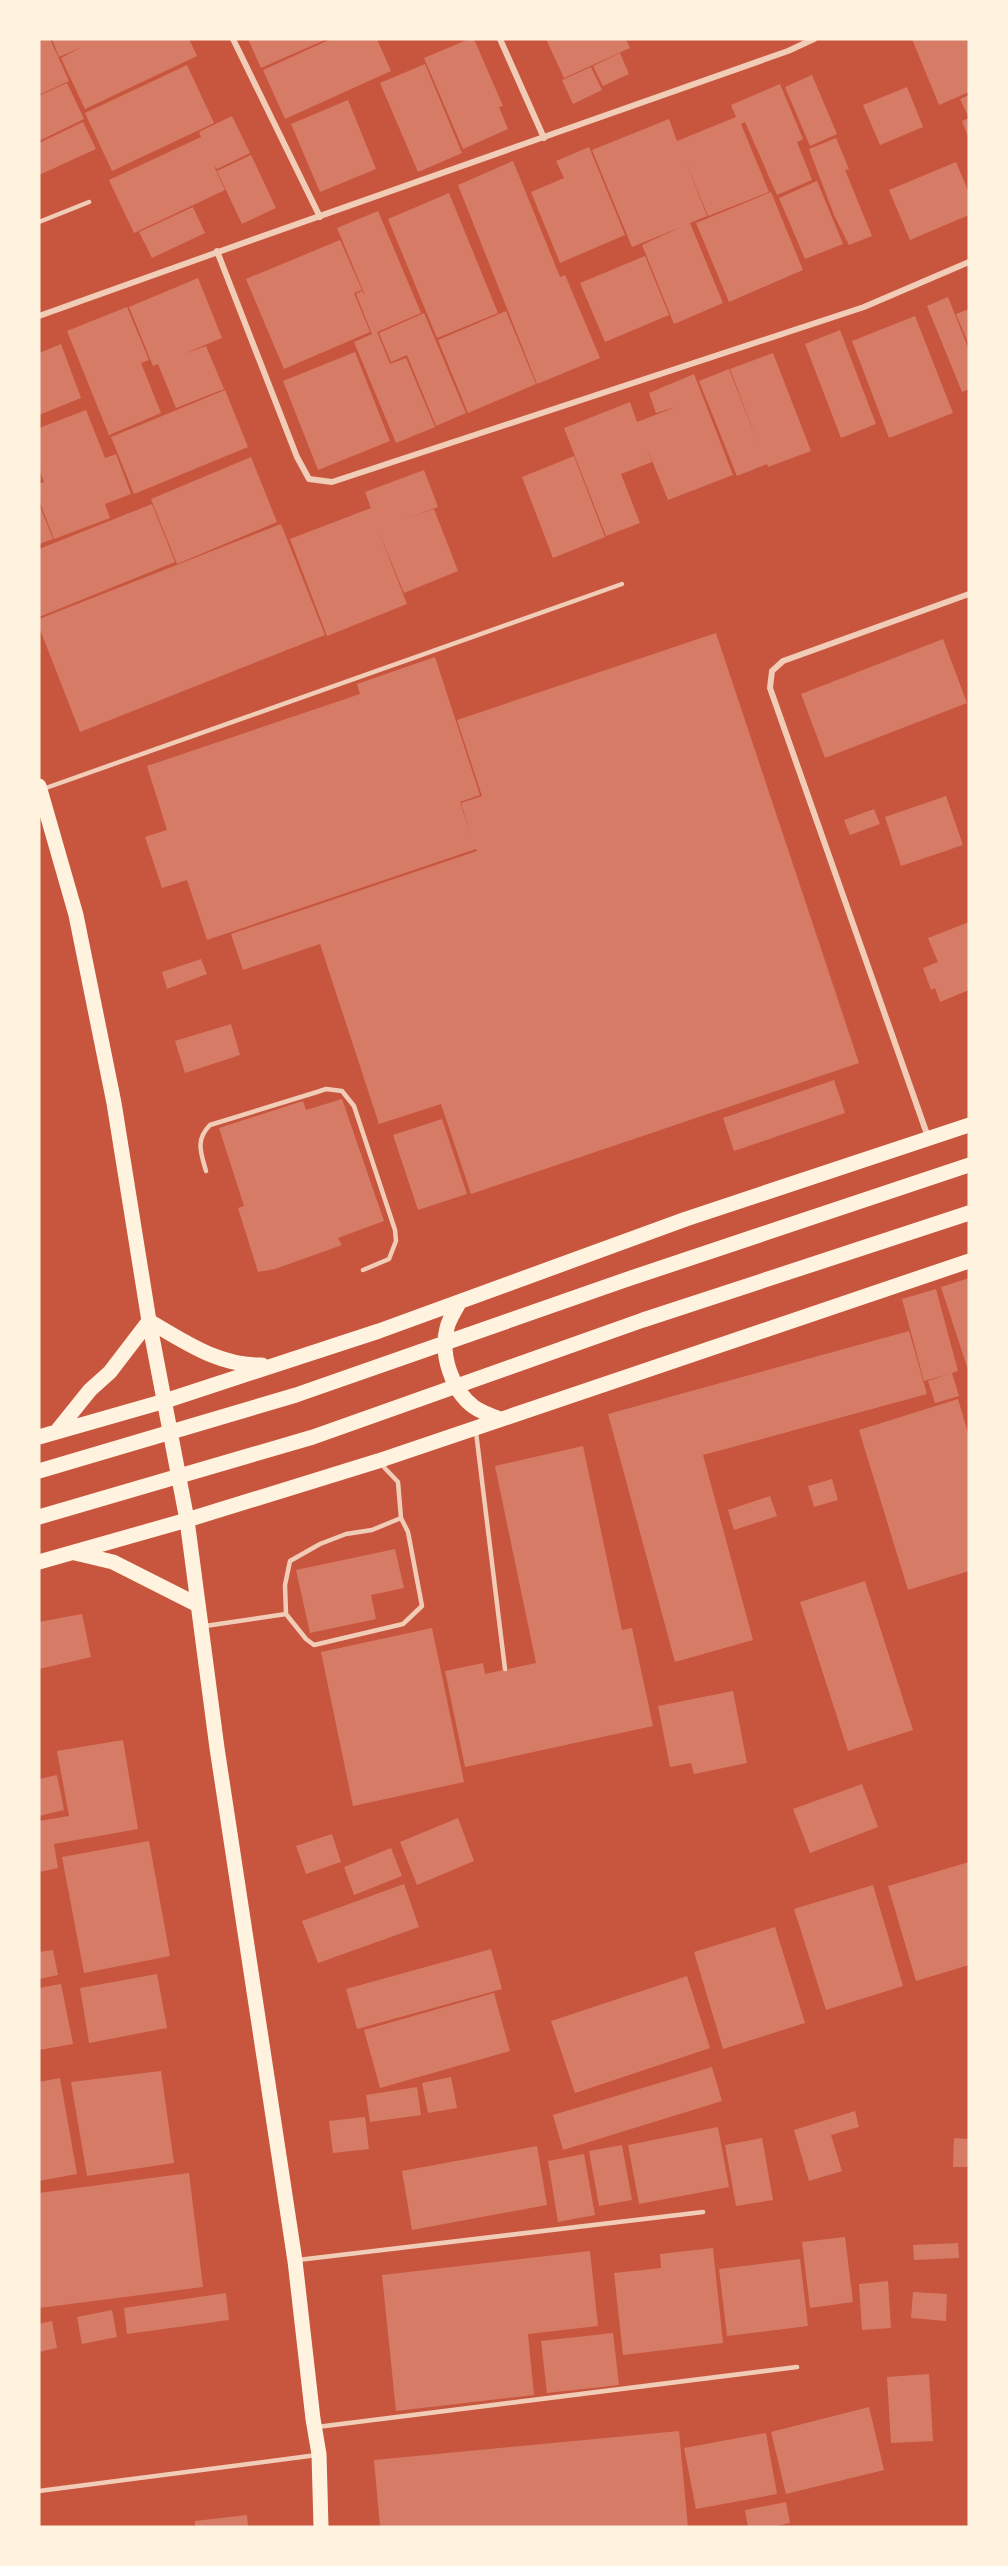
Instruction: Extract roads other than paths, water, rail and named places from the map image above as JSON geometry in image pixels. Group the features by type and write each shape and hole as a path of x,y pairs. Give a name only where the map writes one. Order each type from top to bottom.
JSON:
{"main road":[{"path":"40,788 76,915 114,1103 149,1321 187,1521 217,1748 295,2261 319,2454 321,2527"},
{"path":"39,1437 165,1401 459,1303 686,1219 875,1158 928,1137 966,1129"},
{"path":"39,1471 296,1395 625,1280 969,1166"},
{"path":"39,1517 313,1437 643,1320 969,1213"},
{"path":"39,1562 187,1521 378,1461 969,1261"},
{"path":"459,1303 447,1325 444,1341 449,1368 462,1394 474,1407 500,1419"},
{"path":"149,1321 216,1358 245,1365 273,1365"},
{"path":"56,1432 90,1390 110,1371 149,1321"},
{"path":"72,1552 113,1562 198,1605"}],"street":[{"path":"233,39 320,217"},
{"path":"500,39 544,138"},
{"path":"39,316 217,251 544,138 814,39"},
{"path":"217,251 297,457 309,479 332,482 864,307 969,262"},
{"path":"928,1137 770,688 772,671 783,661 969,594"}],"lane":[{"path":"39,222 88,202"},
{"path":"40,788 622,584"},
{"path":"206,1171 199,1140 202,1132 210,1125 326,1089 342,1091 354,1106 395,1230 396,1241 389,1259 363,1270"},
{"path":"475,1427 505,1669"},
{"path":"378,1461 398,1482 401,1518 408,1532 422,1606 403,1624 314,1645 306,1640 286,1614 285,1585 290,1561 338,1537 372,1530 401,1518"},
{"path":"201,1627 286,1614"},
{"path":"295,2261 703,2212"},
{"path":"315,2427 797,2367"},
{"path":"39,2491 319,2454"}]}
